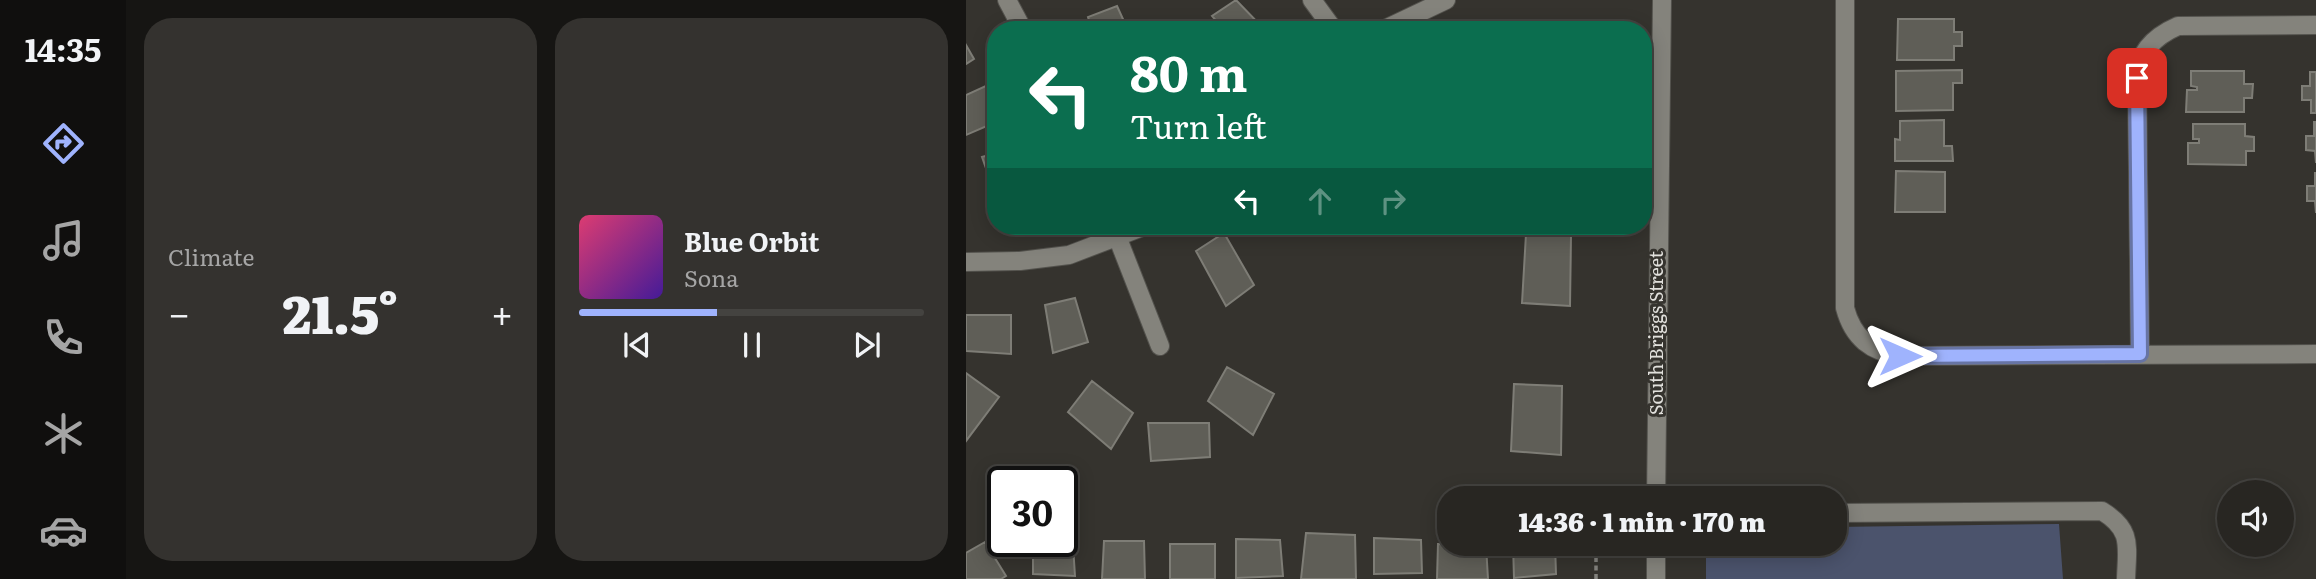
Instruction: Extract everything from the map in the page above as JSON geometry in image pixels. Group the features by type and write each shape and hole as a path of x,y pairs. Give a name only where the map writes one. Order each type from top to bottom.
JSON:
{"street":[{"path":"1007,0 1018,21"},
{"path":"1312,0 1327,21"},
{"path":"1402,21 1446,0"},
{"name":"South Briggs Street","path":"1656,486 1662,0"},
{"path":"1845,0 1845,308 1849,324 1859,337 1874,349 1884,354 1900,356 2316,354"},
{"path":"2140,354 2137,78 2140,59 2149,45 2162,33 2178,26 2316,24"},
{"path":"966,262 1020,261 1069,254 1107,235"},
{"path":"1117,235 1160,346"},
{"path":"1847,513 2102,511 2119,521 2127,542 2126,579"},
{"path":"1656,556 1656,579"}],"path":[{"path":"1596,556 1596,579"}],"shaded area":[{"path":"2059,524 2063,579 1706,579 1706,556 1847,556 1847,527"}],"building":[{"path":"1236,0 1256,21 1216,21 1212,16"},
{"path":"1117,6 1124,21 1089,21 1088,17"},
{"path":"1898,19 1954,19 1954,32 1962,32 1962,46 1954,46 1954,60 1897,60"},
{"path":"966,45 974,59 966,64"},
{"path":"1962,70 1962,83 1953,83 1953,110 1896,111 1896,71"},
{"path":"2191,71 2244,71 2244,84 2253,84 2252,98 2244,98 2244,112 2186,112 2187,90 2197,90 2197,87 2191,86"},
{"path":"2310,72 2316,72 2316,113 2311,113 2311,100 2302,100 2302,86 2310,86"},
{"path":"987,85 987,126 966,135 966,95"},
{"path":"1944,120 1944,146 1952,146 1953,161 1895,161 1895,139 1900,140 1900,121"},
{"path":"2314,122 2316,163 2315,151 2306,150 2306,136 2314,136"},
{"path":"2193,124 2245,124 2245,136 2254,137 2254,151 2246,151 2246,165 2188,164 2188,143 2199,143 2199,139 2193,139"},
{"path":"987,156 987,171 982,157"},
{"path":"1896,171 1945,172 1945,212 1895,212"},
{"path":"2315,173 2316,213 2315,201 2307,201 2307,186 2315,186"},
{"path":"1225,235 1254,285 1226,306 1196,251"},
{"path":"1526,235 1571,236 1570,306 1522,303"},
{"path":"1075,298 1088,342 1053,353 1045,305"},
{"path":"966,315 1011,315 1011,354 966,351"},
{"path":"1227,367 1274,394 1253,435 1208,401"},
{"path":"966,373 999,397 966,441"},
{"path":"1092,381 1133,413 1111,449 1068,412"},
{"path":"1514,384 1562,386 1561,455 1511,451"},
{"path":"1148,423 1209,423 1210,457 1151,461"},
{"path":"1306,533 1355,535 1356,579 1301,579"},
{"path":"1374,538 1421,540 1422,573 1374,574"},
{"path":"1236,539 1280,540 1283,576 1236,578"},
{"path":"1104,541 1144,541 1145,579 1102,579"},
{"path":"985,542 987,557 994,557 1006,576 1001,579 966,579 966,553"},
{"path":"1170,544 1215,544 1215,579 1170,579"},
{"path":"1438,556 1487,556 1488,579 1437,579"},
{"path":"1513,556 1555,556 1556,574 1514,578"},
{"path":"1033,557 1074,557 1075,576 1033,574"}],"route":[{"path":"1900,356 2140,354 2137,78"}]}
